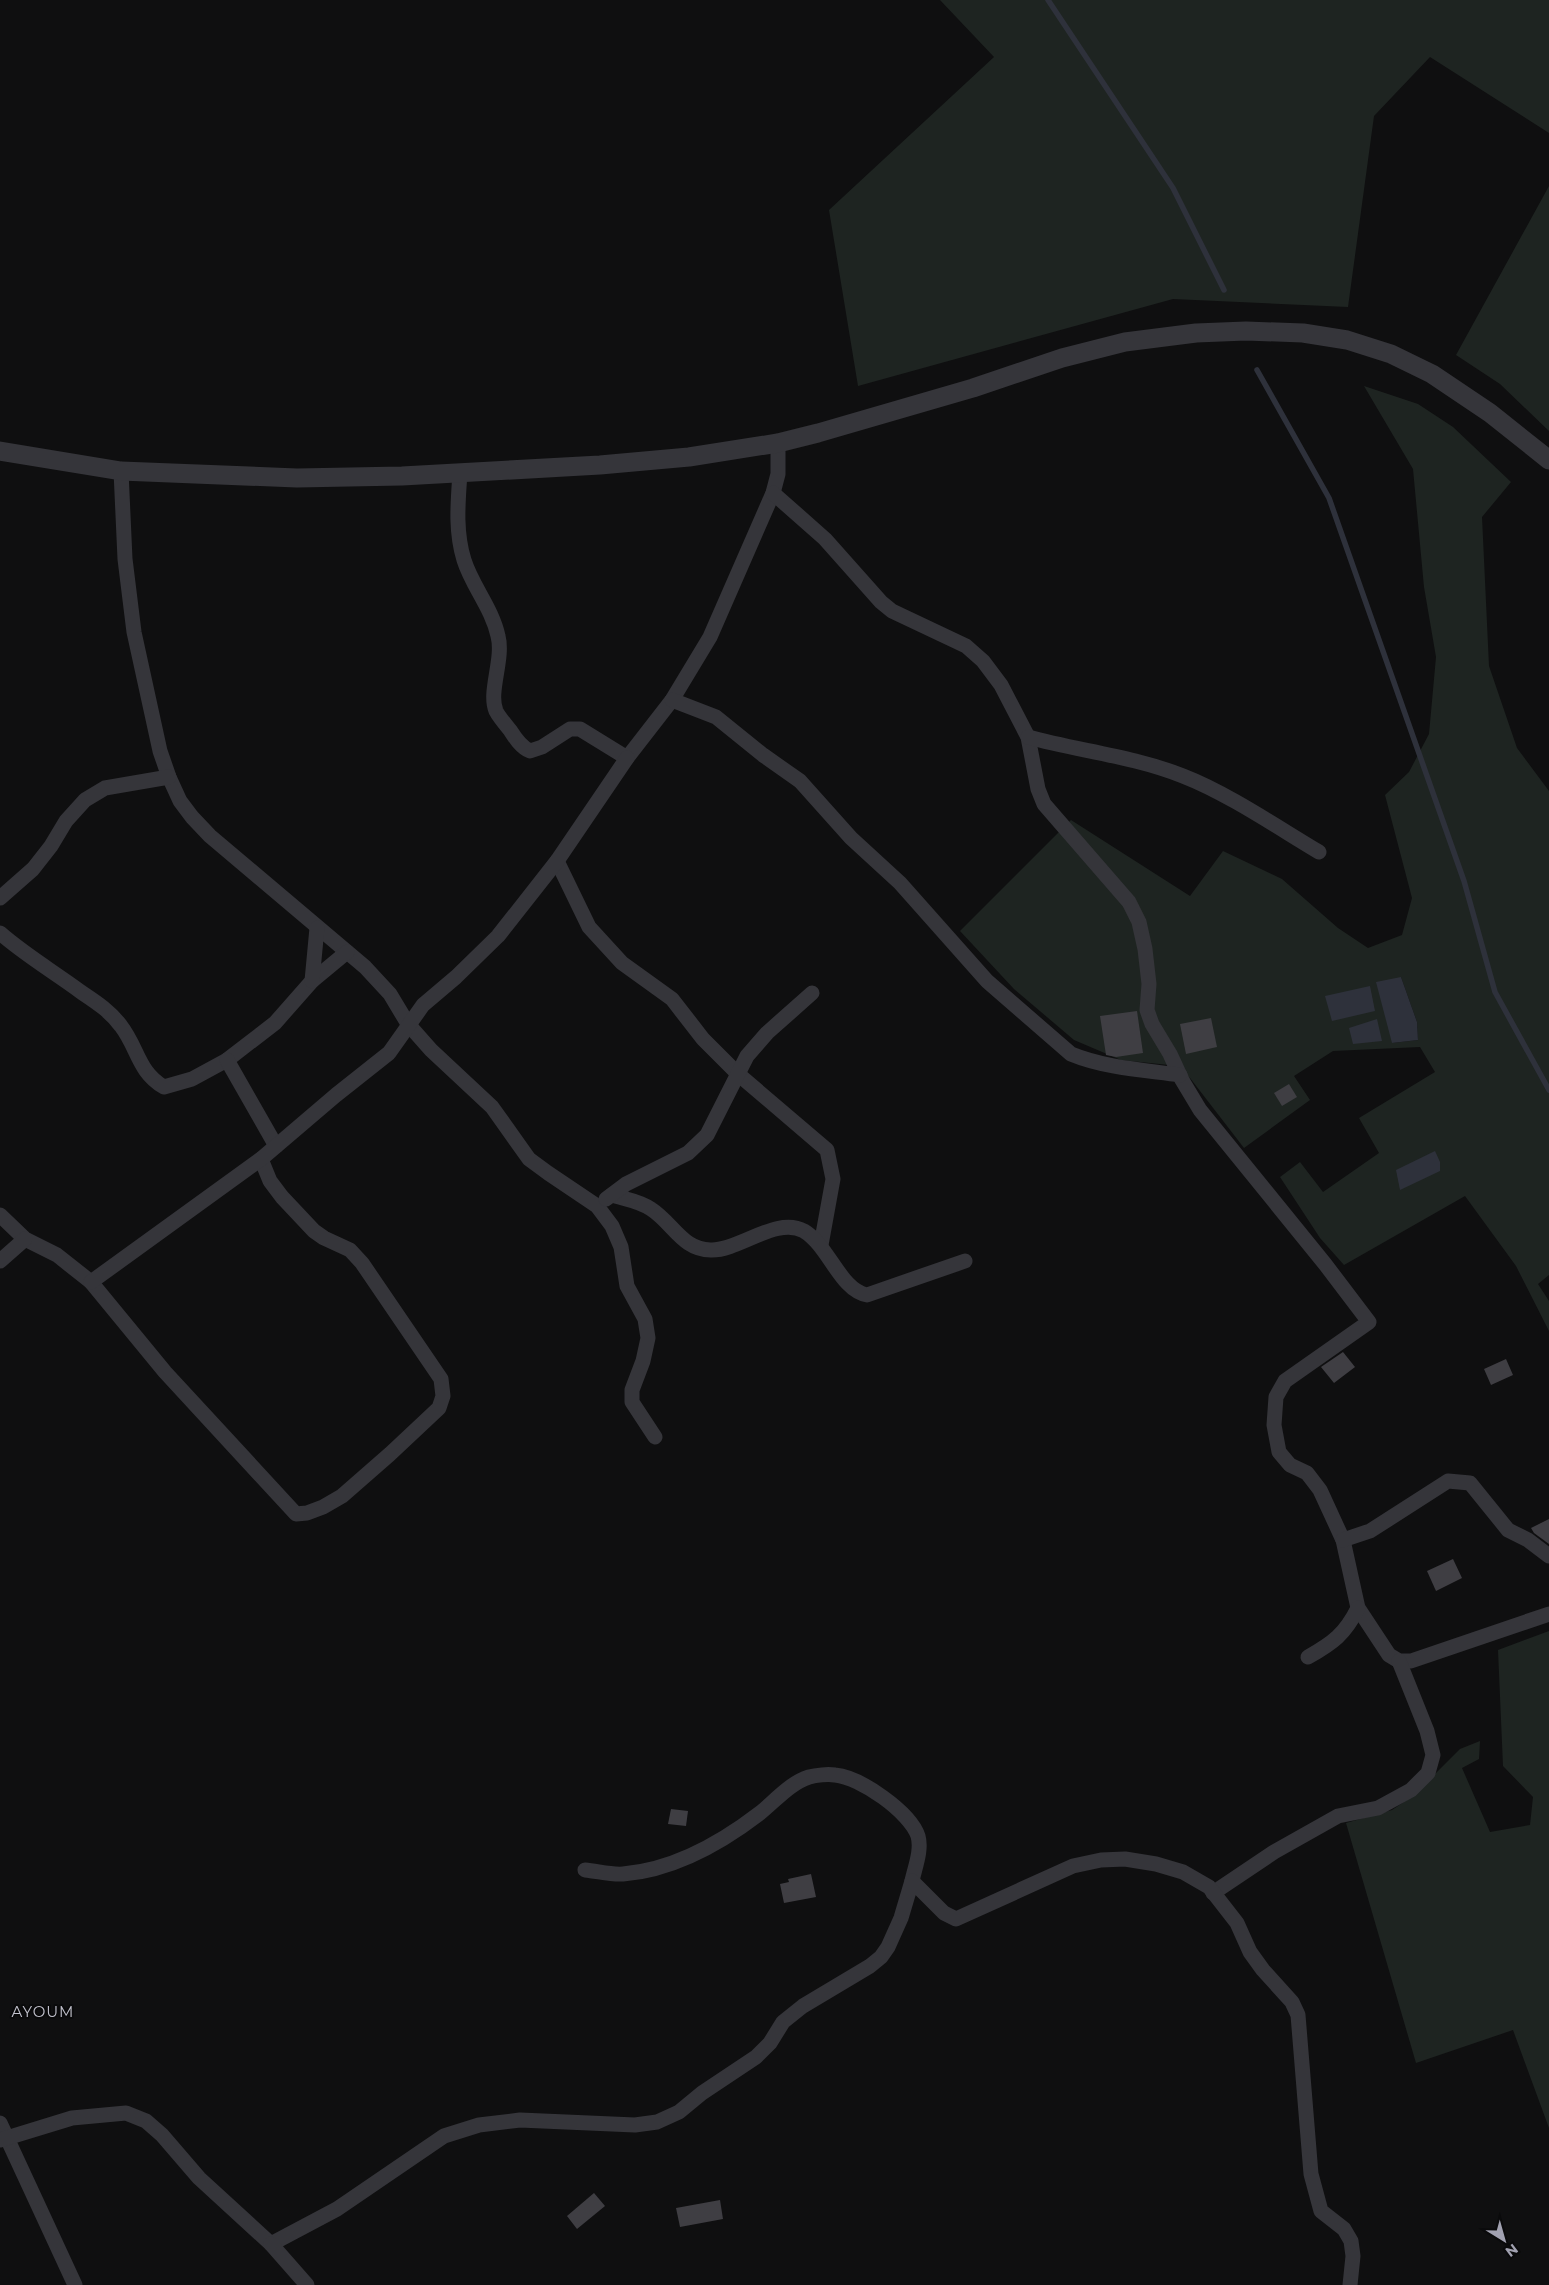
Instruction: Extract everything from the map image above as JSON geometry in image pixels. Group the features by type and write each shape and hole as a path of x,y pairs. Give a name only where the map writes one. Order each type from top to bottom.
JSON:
{"street":[{"path":"0,452 121,471 297,478 460,473 689,457 778,443 964,390 1062,358 1116,344 1196,333 1246,331 1303,333 1347,340 1391,354 1432,374 1490,413 1549,460"},
{"path":"91,1282 261,1159 389,1053 423,1005 456,977 498,936 557,860 626,758 672,700 710,637 773,493 778,474 778,443"},
{"path":"121,471 124,559 134,632 160,751 180,801 210,836 317,928 366,967 390,994 408,1024 431,1050 481,1095 529,1158 597,1206 612,1226 621,1247 627,1286 645,1320 648,1338 644,1361 632,1390 632,1402 655,1438"},
{"path":"460,473 457,526 464,560 492,616 499,637 500,663 495,687 496,710 520,743 530,751 542,748 570,728 580,729 626,758"},
{"path":"773,493 825,539 881,602 892,611 966,646 983,661 1001,685 1028,736 1038,790 1044,804 1129,902 1139,922 1145,949 1149,984 1147,1010 1152,1024 1164,1041 1180,1075 1200,1110 1325,1264 1369,1322 1286,1381 1276,1397 1274,1425 1279,1452 1290,1465 1307,1473 1320,1490 1343,1540 1358,1608 1388,1655 1399,1661 1411,1662 1549,1614"},
{"path":"672,700 716,717 762,755 800,781 851,838 900,883 987,981 1071,1054 1085,1060 1110,1065 1180,1075"},
{"path":"1028,736 1054,744 1124,758 1184,776 1319,852"},
{"path":"0,898 33,869 51,846 66,821 85,800 106,788 169,777"},
{"path":"557,860 589,927 622,963 672,999 703,1039 738,1074 827,1150 833,1179 821,1245"},
{"path":"312,981 317,928"},
{"path":"0,933 23,952 109,1011 123,1028 140,1064 154,1082 164,1087 192,1079 227,1060 275,1023 312,981 347,952"},
{"path":"597,1206 626,1184 688,1152 707,1135 747,1056 767,1033 812,992"},
{"path":"227,1060 276,1146"},
{"path":"0,1215 25,1239 57,1254 91,1282 165,1372 296,1514 307,1513 323,1507 342,1496 439,1408 443,1396 441,1379 362,1264 350,1250 324,1238 314,1231 282,1197 270,1181 261,1159"},
{"path":"612,1195 651,1208 681,1238 696,1248 713,1250 736,1245 760,1234 784,1227 802,1230 821,1245 849,1285 858,1293 866,1295 964,1261"},
{"path":"0,1261 25,1239"},
{"path":"1343,1540 1370,1531 1448,1481 1470,1483 1508,1530 1528,1540 1549,1556"},
{"path":"1308,1657 1326,1647 1341,1635 1358,1608"},
{"path":"1213,1893 1274,1852 1338,1816 1378,1808 1411,1790 1428,1773 1433,1754 1399,1661"},
{"path":"271,2244 337,2209 375,2185 444,2136 479,2125 520,2120 635,2125 657,2122 679,2112 702,2093 756,2057 770,2043 783,2022 803,2006 870,1966 888,1948 901,1918 912,1881 918,1854 918,1838 914,1826 879,1794 852,1779 836,1775 809,1776 795,1784 725,1838 688,1856 656,1868 622,1874 585,1870"},
{"path":"912,1881 944,1913 956,1919 1073,1866 1101,1860 1125,1858 1183,1872 1209,1887 1237,1923 1250,1952 1263,1970 1292,2002 1298,2015 1311,2174 1321,2211 1344,2229 1351,2241 1350,2285"},
{"path":"4,2139 72,2118 126,2112 146,2122 162,2135 199,2178 271,2244 307,2285"},
{"path":"0,2123 4,2139 74,2285"}],"shaded area":[{"path":"940,0 1549,0 1549,133 1430,57 1374,116 1348,307 1173,299 858,386 829,210 994,57"},
{"path":"1549,186 1549,431 1500,384 1456,355"},
{"path":"1364,386 1418,404 1453,427 1511,482 1482,517 1489,666 1517,748 1549,791 1549,1275 1538,1284 1549,1301 1549,1331 1516,1266 1465,1196 1344,1265 1320,1238 1280,1177 1300,1162 1323,1192 1379,1153 1359,1118 1435,1072 1420,1047 1333,1051 1294,1076 1310,1100 1244,1148 1190,1078 1169,1065 1121,1060 1074,1040 1014,989 960,931 1071,820 1190,896 1223,851 1282,879 1338,928 1368,948 1402,935 1412,898 1385,795 1409,772 1429,734 1436,657 1424,587 1413,469","holes":["1401,977 1417,1022 1418,1040 1392,1043"]},
{"path":"1401,977 1417,1022 1418,1040 1392,1043 1376,982"},
{"path":"1370,986 1375,1011 1332,1021 1325,996"},
{"path":"1377,1019 1382,1041 1353,1044 1349,1028"},
{"path":"1435,1151 1440,1162 1440,1171 1400,1190 1396,1170"},
{"path":"1549,1631 1549,2128 1513,2030 1416,2063 1346,1823 1392,1810 1413,1796 1460,1749 1480,1741 1479,1759 1462,1768 1490,1832 1530,1825 1533,1797 1503,1766 1498,1650"}],"building":[{"path":"1137,1011 1143,1053 1116,1057 1106,1055 1100,1016"},
{"path":"1211,1018 1217,1047 1186,1054 1180,1024"},
{"path":"1289,1084 1297,1097 1282,1106 1274,1093"},
{"path":"1343,1352 1355,1367 1334,1383 1321,1367"},
{"path":"1506,1359 1513,1375 1491,1385 1484,1369"},
{"path":"1549,1519 1549,1544 1534,1533 1531,1528"},
{"path":"1453,1559 1462,1578 1436,1591 1427,1571"},
{"path":"671,1809 688,1811 686,1826 668,1824"},
{"path":"811,1874 816,1897 784,1903 780,1884 789,1882 788,1879"},
{"path":"594,2193 605,2206 577,2229 567,2216"},
{"path":"720,2200 723,2219 680,2227 676,2208"}],"waterway":[{"path":"1048,0 1173,188 1224,290"},
{"path":"1257,370 1329,498 1464,881 1495,992 1549,1090"}],"district":[{"name":"AYOUM","path":"43,2011"}]}
